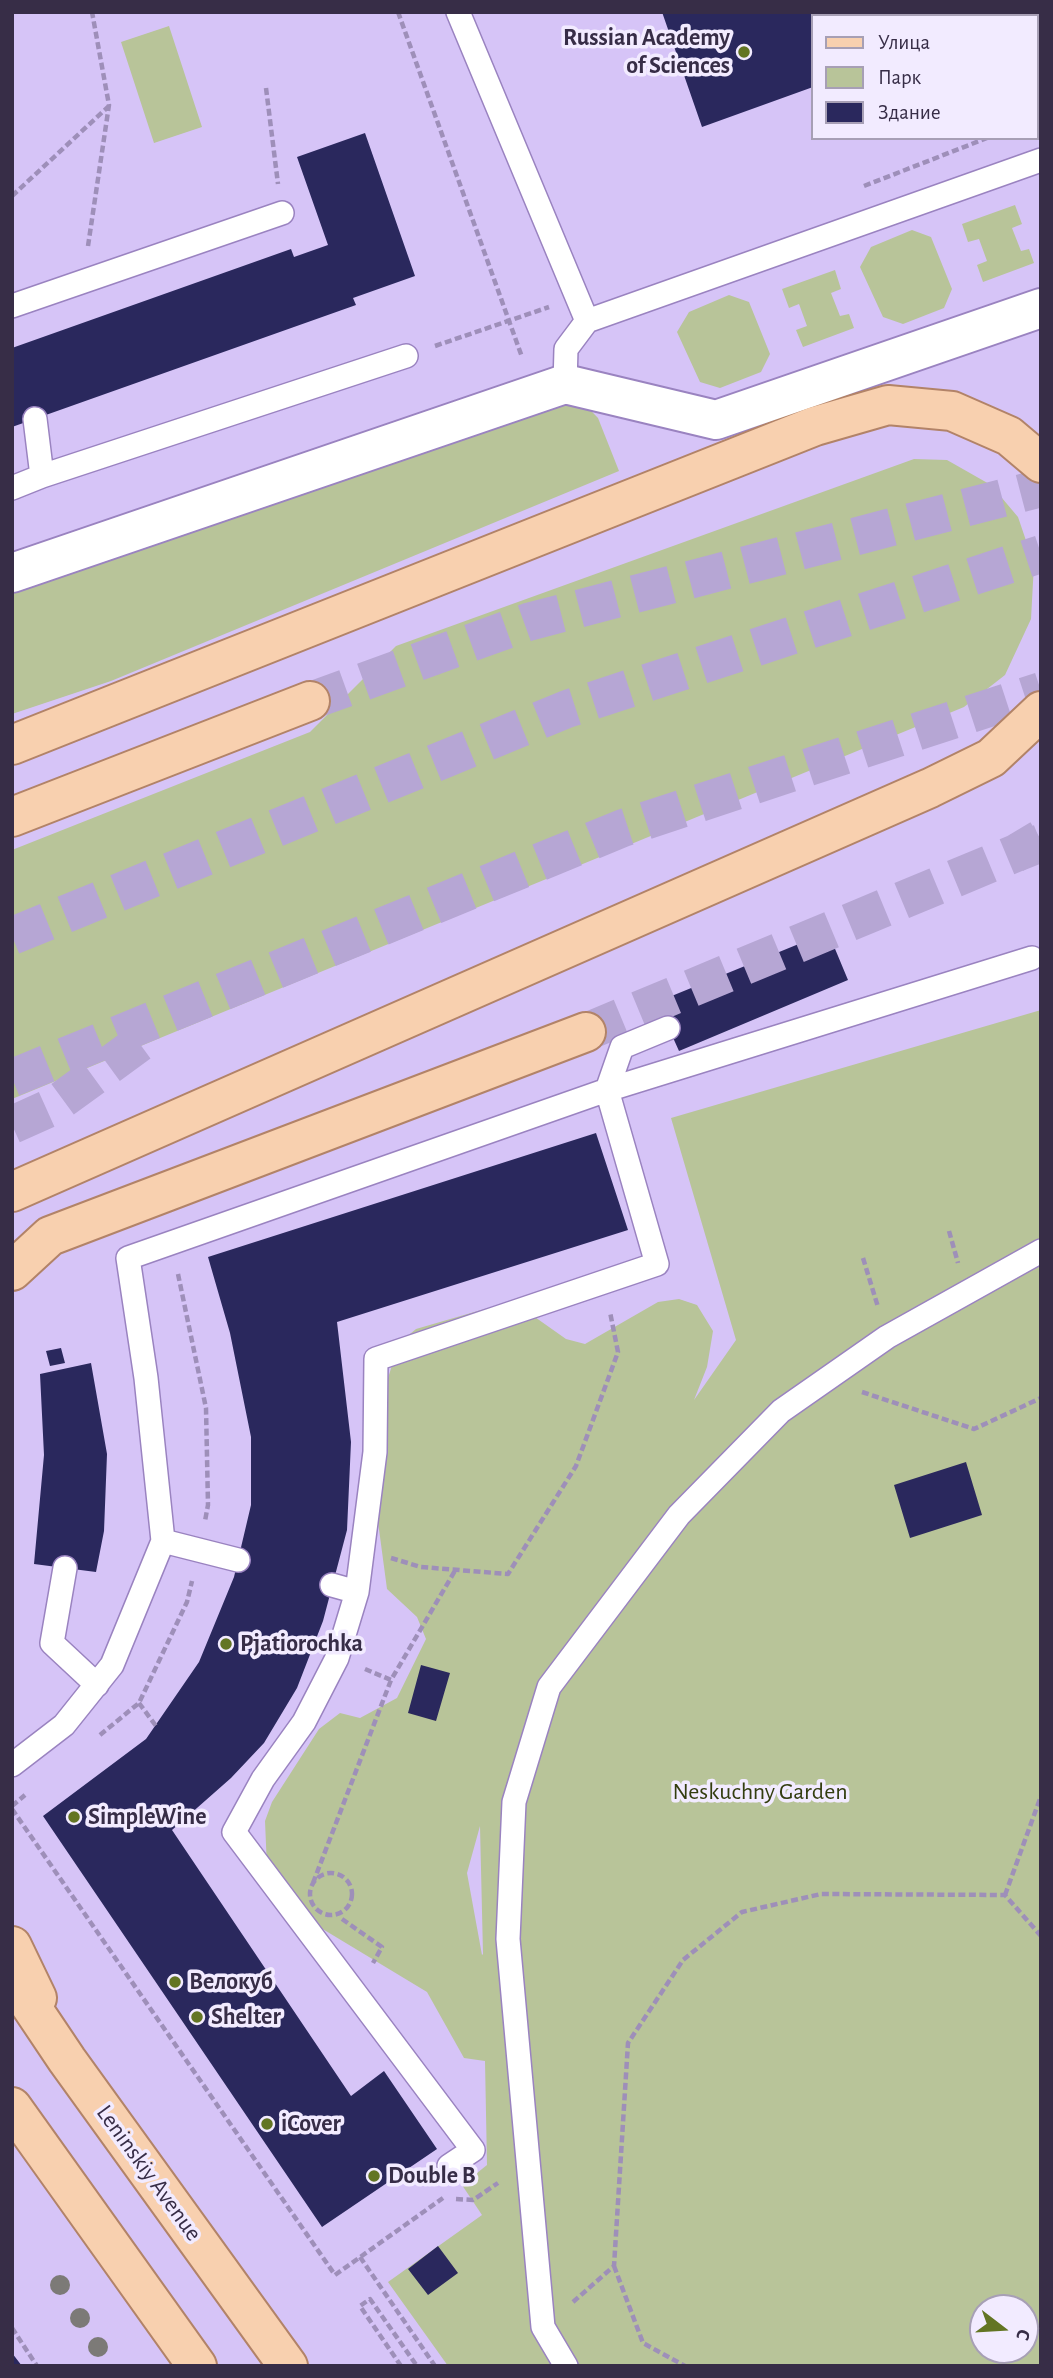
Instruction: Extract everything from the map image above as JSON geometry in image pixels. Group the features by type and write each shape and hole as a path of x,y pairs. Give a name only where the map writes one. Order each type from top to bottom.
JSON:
{"main road":[{"path":"12,745 815,426 888,405 952,411 1009,436 1041,463"},
{"path":"12,817 310,701"},
{"path":"12,1192 930,788 991,758 1041,711"},
{"path":"12,1271 50,1236 586,1032"},
{"path":"12,1946 67,2060"},
{"name":"Leninskiy Avenue","path":"12,1978 67,2060 288,2366"},
{"path":"12,2107 197,2366"}],"street":[{"path":"12,573 550,389 716,420 1041,308"}],"lane":[{"path":"458,12 587,321"},
{"path":"550,389 566,349 587,321 1041,160"},
{"path":"12,306 282,213"},
{"path":"12,488 406,356"},
{"path":"35,419 42,476"},
{"path":"12,1765 64,1725 112,1665 163,1541 146,1378 128,1258 607,1090 1032,958"},
{"path":"449,2166 473,2150 234,1832 263,1779 304,1722 337,1658 357,1592 375,1452 376,1359 657,1264 607,1090 622,1046 668,1028"},
{"path":"566,2366 543,2327 508,1939 514,1802 549,1687 688,1506 781,1411 887,1338 1041,1251"},
{"path":"163,1541 238,1560"},
{"path":"65,1568 52,1643 97,1685"},
{"path":"332,1586 357,1592"}],"path":[{"path":"82,282 109,105 92,12"},
{"path":"398,12 510,323 550,389"},
{"path":"266,88 282,213"},
{"path":"12,196 109,105"},
{"path":"432,347 510,323"},
{"path":"863,1258 887,1338"},
{"path":"97,1737 139,1703 187,1602 208,1505 206,1408 178,1271"},
{"path":"421,1567 508,1574 576,1466 618,1352 601,1283"},
{"path":"858,1390 974,1429 1041,1398"},
{"path":"313,1883 322,1875 334,1872 344,1877 351,1887 350,1904 335,1914 324,1913 311,1898 313,1883 391,1680 456,1569"},
{"path":"337,1658 391,1680"},
{"path":"139,1703 156,1726"},
{"path":"33,1789 12,1807 335,2275 443,2198 449,2166"},
{"path":"1005,1895 1041,1796"},
{"path":"685,2366 643,2343 614,2266 628,2043 683,1961 742,1912 821,1894 1005,1895 1041,1936"},
{"path":"360,2257 435,2366"},
{"path":"543,2327 614,2266"},
{"path":"401,2366 360,2306 370,2299 417,2366"},
{"path":"12,2328 37,2366"}],"green space":[{"path":"169,26 202,127 154,143 121,42"},
{"path":"1015,205 1022,224 1012,228 1021,251 1029,249 1034,263 983,282 977,265 987,261 979,239 968,242 962,224"},
{"path":"912,230 931,237 952,289 944,308 903,324 883,317 860,267 871,247"},
{"path":"835,270 841,289 831,293 840,316 849,314 854,328 803,347 796,330 807,326 799,304 789,308 782,289"},
{"path":"729,295 749,302 770,354 761,372 720,388 700,382 677,332 689,312"},
{"path":"565,384 598,418 619,471 111,681 12,714 12,573"},
{"path":"914,459 947,460 991,485 1018,517 1034,564 1031,619 1005,675 964,707 12,1099 12,850 310,732 396,646"},
{"name":"Neskuchny Garden","path":"1041,1010 1041,2366 448,2366 388,2282 482,2215 462,2185 487,2165 485,2061 464,2058 427,1992 311,1922 267,1868 265,1821 272,1802 319,1729 340,1713 360,1718 397,1698 426,1639 417,1617 387,1589 372,1477 378,1410 399,1343 416,1329 488,1308 532,1315 566,1339 585,1344 658,1302 679,1299 697,1305 713,1331 707,1367 694,1400 736,1340 671,1118","holes":["480,1826 483,1954 467,1873"]}],"building":[{"name":"Russian Academy of Sciences","path":"662,12 1022,12 811,14 811,88 702,127"},
{"path":"365,133 415,276 353,298 356,305 12,427 12,348 291,249 294,257 328,245 297,157"},
{"path":"828,932 848,980 679,1051 657,1002"},
{"path":"596,1133 628,1230 337,1322 351,1442 347,1530 323,1621 297,1688 264,1743 231,1778 172,1830 351,2096 384,2071 437,2149 322,2227 43,1816 146,1739 199,1662 234,1577 251,1505 251,1437 230,1333 208,1257"},
{"path":"61,1348 65,1363 50,1366 46,1351"},
{"path":"91,1363 107,1454 104,1531 96,1572 34,1564 44,1455 40,1374"},
{"path":"966,1462 982,1515 910,1538 894,1485"},
{"path":"421,1665 450,1673 436,1721 408,1713"},
{"path":"438,2246 458,2273 428,2295 408,2269"},
{"path":"12,2353 22,2366 12,2366"}],"tunnel":[{"path":"310,701 528,622 1041,488"},
{"path":"12,936 567,709 1041,554"},
{"path":"12,1078 623,828 1041,691"},
{"path":"586,1032 1016,853 1041,838"},
{"path":"1016,853 1041,843"},
{"path":"12,1125 52,1107 145,1039"}],"place":[{"name":"Russian Academy of Sciences","path":"744,52"},
{"name":"Pjatiorochka","path":"226,1644"},
{"name":"SimpleWine","path":"74,1817"},
{"name":"Велокуб","path":"175,1982"},
{"name":"Shelter","path":"197,2017"},
{"name":"iCover","path":"267,2124"},
{"name":"Double B","path":"374,2176"}]}
